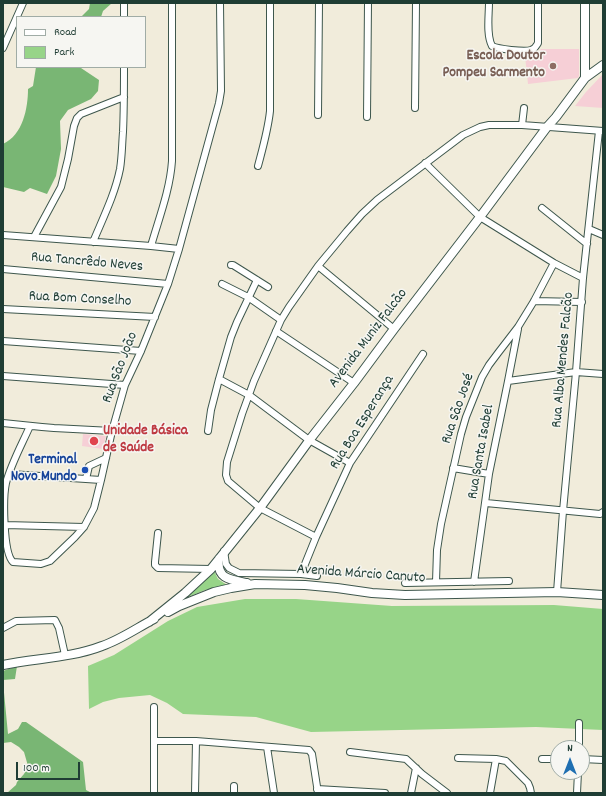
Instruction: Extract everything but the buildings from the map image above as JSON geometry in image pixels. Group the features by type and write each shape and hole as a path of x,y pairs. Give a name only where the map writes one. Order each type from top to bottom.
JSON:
{"main road":[{"path":"585,3 585,78"},
{"name":"Avenida Muniz Falcão","path":"149,622 185,593 219,559 260,508 309,440 354,383 585,78 603,65"},
{"path":"219,559 218,566 220,571 230,580 256,584"},
{"name":"Avenida Márcio Canuto","path":"149,622 179,606 214,592 256,584 305,585 372,593 405,595 557,592 603,595"},
{"path":"3,665 65,655 101,647 149,622"}],"street":[{"path":"17,16 23,3"},
{"path":"124,3 124,16"},
{"path":"151,246 171,174 172,3"},
{"name":"Rua São João","path":"5,525 7,548 11,560 13,562 37,564 47,562 75,537 84,527 94,508 112,431 125,385 141,351 168,284 219,103 221,91 220,3"},
{"path":"258,166 265,143 270,110 270,3"},
{"path":"318,115 319,3"},
{"path":"367,117 368,3"},
{"path":"415,108 416,3"},
{"path":"489,3 489,32 492,46 501,49 528,50 534,48 538,43 538,3"},
{"path":"3,48 16,19"},
{"path":"93,242 107,210 120,168 122,153 124,68"},
{"path":"34,237 61,187 77,118 81,114 124,97"},
{"path":"522,125 524,108"},
{"path":"316,537 260,508 228,481 226,475 227,462 249,395 281,320 289,307 318,266 362,214 377,200 463,135 480,127 522,125 601,131"},
{"name":"Rua Alba Mendes Falcão","path":"557,592 583,278 601,131"},
{"path":"425,163 480,217 554,263 583,278"},
{"path":"542,208 587,244"},
{"path":"589,229 603,235"},
{"path":"3,235 179,249"},
{"name":"Rua São José","path":"436,582 439,534 466,417 482,377 498,352 518,327 554,263"},
{"path":"231,265 268,287"},
{"path":"318,266 340,286 394,329"},
{"name":"Rua Tancrêdo Neves","path":"3,269 168,284"},
{"path":"208,431 211,410 231,338 248,297 257,280"},
{"path":"222,284 248,297 281,320"},
{"path":"534,301 582,302"},
{"name":"Rua Bom Conselho","path":"3,309 155,317"},
{"name":"Rua Santa Isabel","path":"474,582 489,474 518,327"},
{"path":"276,331 354,383"},
{"path":"3,341 141,351"},
{"name":"Rua Boa Esperança","path":"301,574 316,537 350,463 423,354"},
{"path":"508,381 576,372 603,374"},
{"path":"3,376 125,385"},
{"path":"219,379 249,395 309,440 350,463"},
{"path":"3,423 54,428 112,431"},
{"path":"30,426 12,466 6,485 5,525 84,527"},
{"path":"86,479 89,466 106,458"},
{"path":"453,468 489,474"},
{"path":"10,474 101,480"},
{"path":"486,503 563,511 602,513"},
{"path":"158,533 155,565 158,568 210,569"},
{"path":"224,551 226,564 229,568 239,573 301,574 318,576"},
{"path":"405,583 509,581"},
{"path":"3,628 16,621 55,620 59,628 65,655"},
{"path":"154,707 154,793"},
{"path":"579,723 579,740"},
{"path":"154,741 196,741 305,749 311,752 318,791 385,793"},
{"path":"195,793 196,741"},
{"path":"267,747 274,793"},
{"path":"350,752 403,758 409,761 447,793"},
{"path":"458,758 496,759 506,761 528,783 530,793"},
{"path":"490,793 496,759"},
{"path":"542,759 550,759"},
{"path":"590,759 603,760"},
{"path":"411,793 416,768"},
{"path":"577,793 578,780"}],"shaded area":[{"name":"Escola Doutor Pompeu Sarmento","path":"541,49 579,49 578,78 528,84 525,56 534,56"},
{"path":"603,74 603,108 575,106 586,92"},
{"name":"Unidade Básica de Saúde","path":"83,434 106,436 103,449 82,446"}],"green space":[{"path":"90,3 112,3 103,11 101,16 82,16 89,9"},
{"path":"36,68 81,68 99,80 98,91 91,99 68,110 60,121 61,149 56,176 47,194 30,188 24,192 3,187 3,144 10,140 20,128 27,104 28,89 33,86"},
{"path":"213,569 218,579 227,585 205,590 183,599"},
{"path":"245,599 296,599 392,606 554,605 603,609 603,730 536,727 311,732 256,717 183,714 167,703 150,695 119,698 103,702 89,709 88,666 114,655 168,621 197,607"},
{"path":"17,666 15,679 3,680 3,671"},
{"path":"3,682 8,734 18,729 22,722 26,722 83,762 86,790 92,793 7,793 16,785 28,766 24,752 19,747 11,742 3,743"}],"place":[{"name":"Escola Doutor Pompeu Sarmento","path":"553,66"},
{"name":"Unidade Básica de Saúde","path":"94,441"},
{"name":"Terminal Novo Mundo","path":"85,470"}]}
